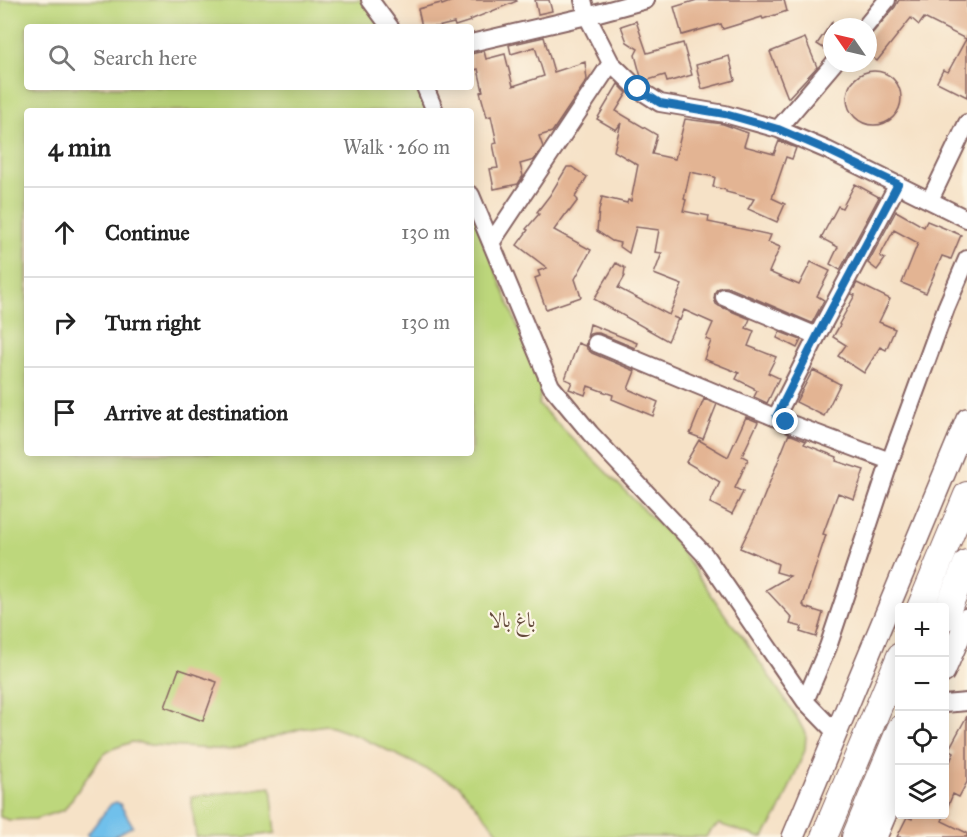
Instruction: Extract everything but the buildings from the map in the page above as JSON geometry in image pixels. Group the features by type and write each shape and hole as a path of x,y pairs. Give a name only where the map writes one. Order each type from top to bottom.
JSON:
{"main road":[{"path":"922,603 961,525 967,495"},
{"path":"949,608 967,563"},
{"path":"824,837 900,657"},
{"path":"855,837 895,741"}],"street":[{"path":"370,0 388,24"},
{"path":"474,42 585,8 646,0"},
{"path":"873,18 888,0"},
{"path":"585,8 611,63 638,89 660,103 725,114 778,129 827,150 967,219"},
{"path":"491,243 611,63"},
{"path":"778,129 826,72"},
{"path":"426,90 434,108"},
{"path":"930,200 967,123"},
{"path":"776,417 898,184"},
{"path":"474,202 551,386 590,433 704,554 805,701 836,733"},
{"path":"805,701 828,647 890,460 946,308 967,259"},
{"path":"724,297 817,336"},
{"path":"597,343 776,417 890,460"},
{"path":"793,837 967,418"},
{"path":"949,662 967,619"},
{"path":"949,704 967,702"},
{"path":"876,837 895,792"}],"green space":[{"name":"باغ بالا","path":"0,0 363,0 383,24 24,24 24,90 423,90 432,108 24,108 24,456 474,456 474,215 541,382 539,405 673,539 742,636 796,716 806,735 805,750 780,810 764,837 719,824 706,837 502,837 459,785 360,737 326,725 300,729 229,750 132,742 112,749 102,756 64,810 35,819 9,820 0,817"},
{"path":"271,787 276,833 245,837 196,837 191,797"}],"water":[{"path":"116,802 120,804 133,826 113,837 89,837 87,835 111,804"}],"route":[{"path":"638,89 660,103 725,114 778,129 898,184 776,417 786,422"}]}
